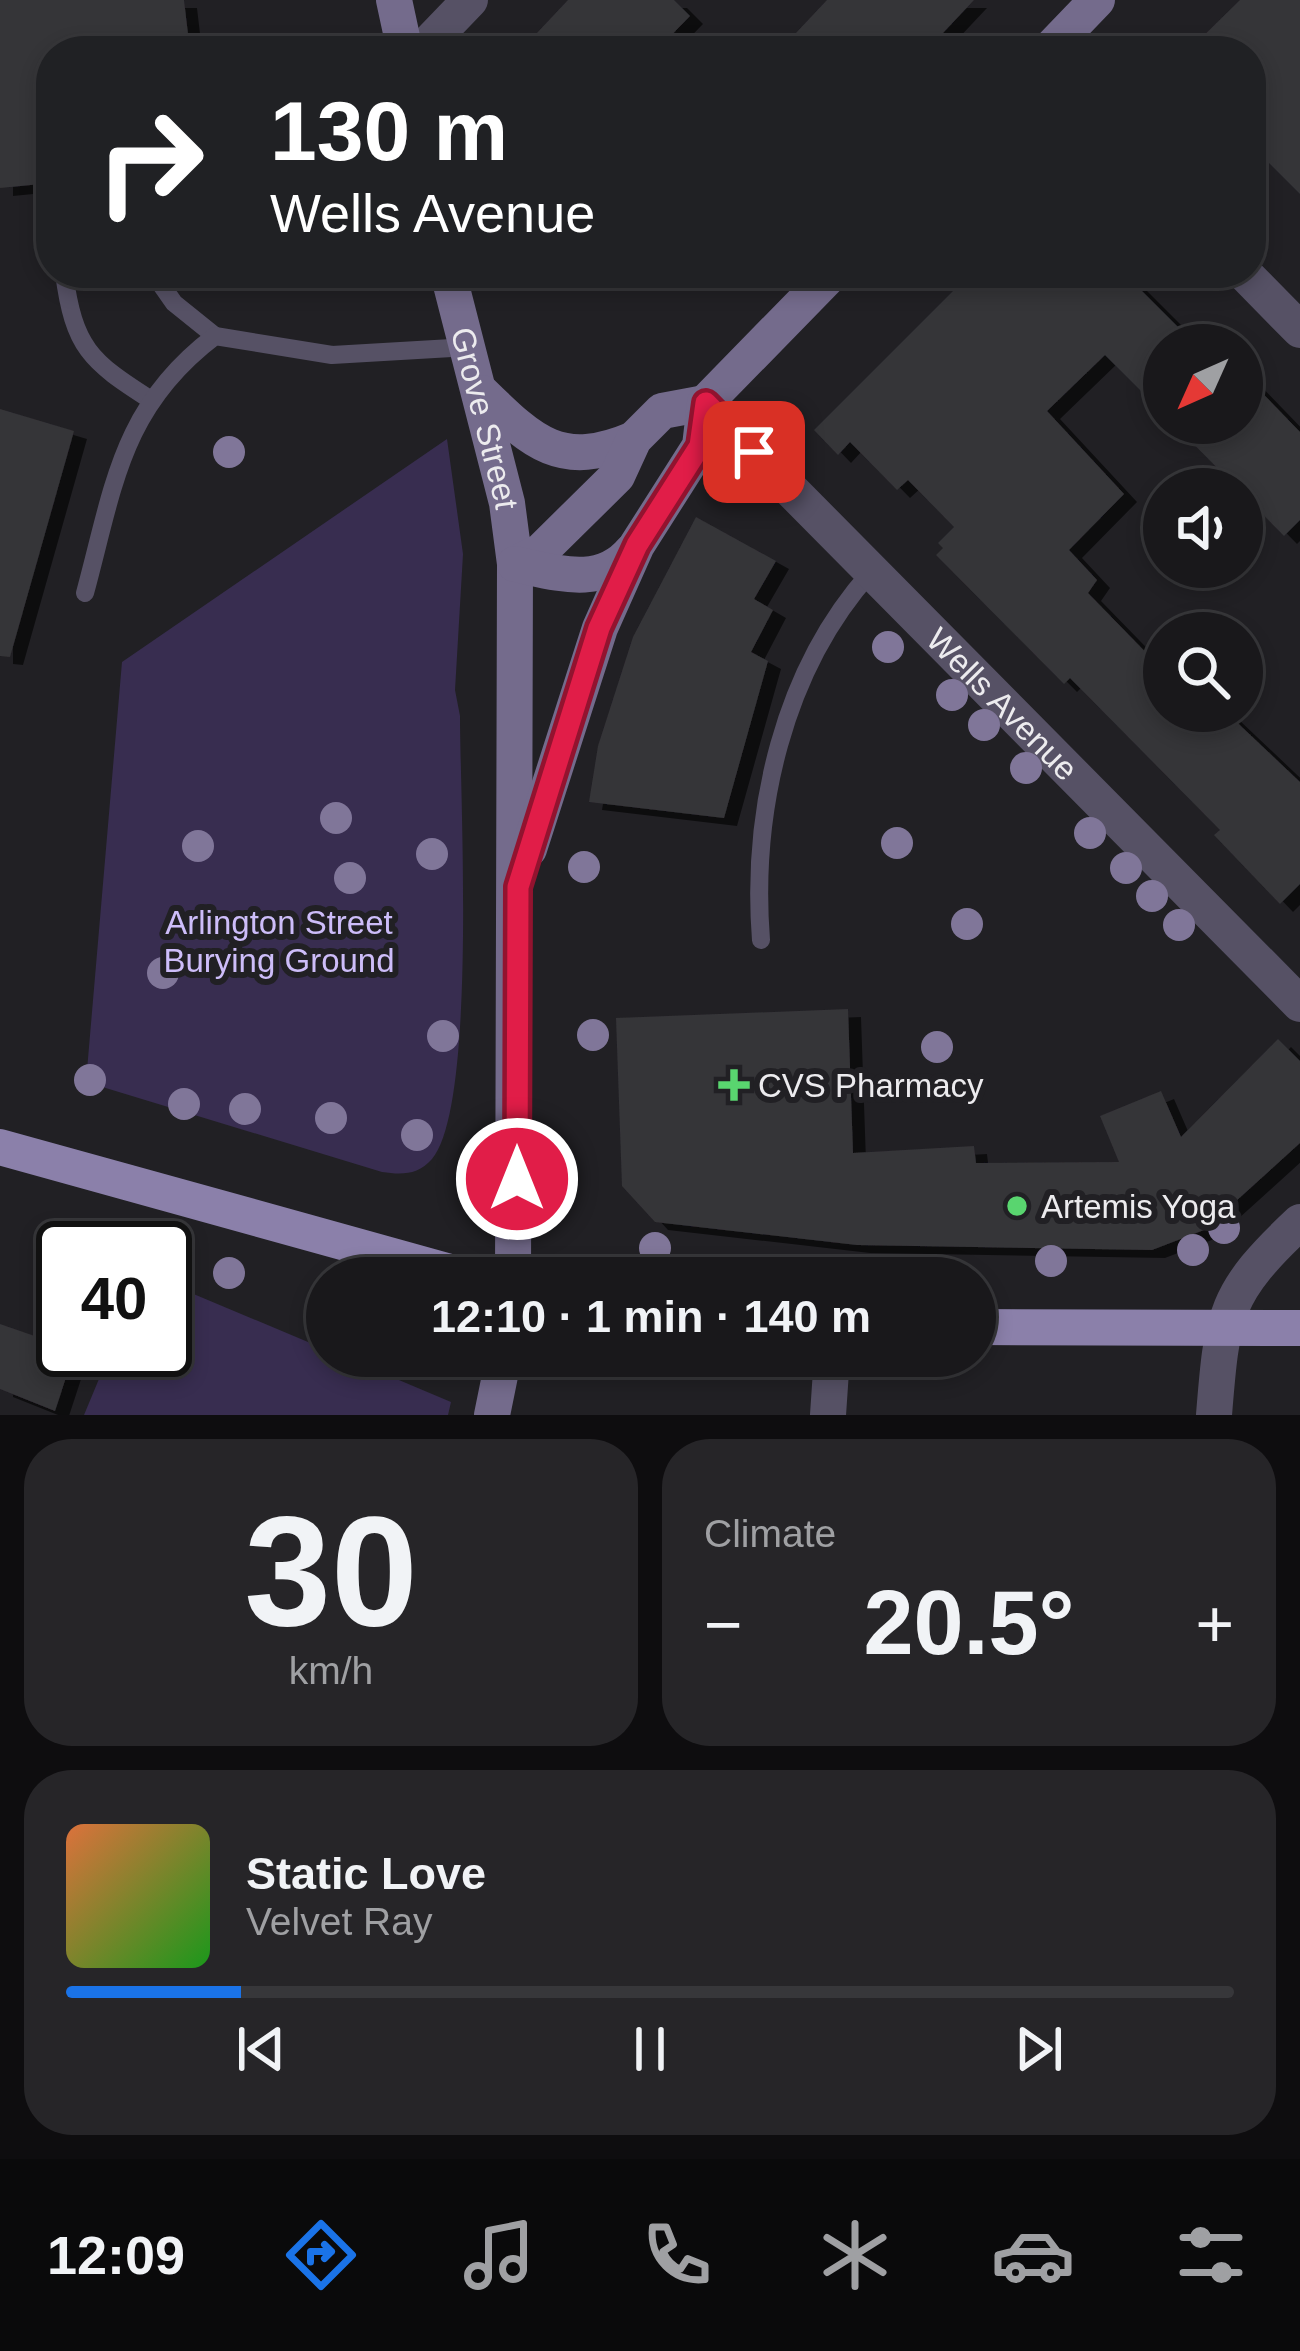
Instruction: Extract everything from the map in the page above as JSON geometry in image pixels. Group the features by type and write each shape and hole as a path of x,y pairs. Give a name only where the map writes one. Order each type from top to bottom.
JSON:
{"main road":[{"path":"0,1148 396,1257"},
{"path":"996,1327 1300,1328"}],"street":[{"path":"394,0 402,36"},
{"path":"435,36 470,0"},
{"path":"1062,36 1097,0"},
{"name":"Grove Street","path":"452,288 482,393 515,564 518,887"},
{"path":"515,564 541,551 616,476 634,439 662,411 706,403 817,288"},
{"path":"1259,288 1300,330"},
{"path":"482,393 522,433 550,450 605,452 634,439"},
{"path":"515,564 576,577 618,568 700,446 706,403"},
{"name":"Wells Avenue","path":"706,403 1300,1004"},
{"path":"513,1257 518,887 562,734 599,628 637,545"},
{"path":"1214,1415 1221,1328 1244,1280 1300,1222"},
{"path":"492,1415 499,1377"},
{"path":"828,1415 831,1377"}],"lane":[{"path":"68,288 83,349 96,365 151,400"},
{"path":"164,288 174,303 214,335 332,356 469,347"},
{"path":"85,593 131,428 181,362 214,335"},
{"path":"761,940 759,858 778,749 801,679 850,596 871,572"}],"green space":[{"name":"Arlington Street Burying Ground","path":"447,439 463,554 455,690 460,716 463,948 455,1079 446,1128 432,1159 409,1173 382,1172 86,1082 122,662"},
{"path":"192,1293 306,1341 306,1377 392,1377 451,1402 448,1415 84,1415 100,1377 192,1377"}],"building":[{"path":"0,0 184,0 188,36 36,36 36,184 0,188"},
{"path":"568,0 674,0 690,16 671,36 534,36"},
{"path":"827,0 974,0 940,36 793,36"},
{"path":"1240,0 1300,0 1300,194 1266,160 1266,36 1203,36"},
{"path":"956,288 1139,288 1175,324 1143,324 1143,393 1105,355 1047,411 1124,494 1069,550 1097,580 1088,593 1143,649 1143,732 1247,732 1300,782 1300,884 1280,904 1214,835 1220,830 1070,678 1064,684 936,555 943,548 938,543 954,527 908,480 897,490 850,442 838,455 814,430"},
{"path":"1263,394 1300,432 1300,520 1284,536 1263,515 1263,468 1217,468 1194,444 1263,444"},
{"path":"0,409 74,431 10,657 0,656"},
{"path":"696,517 776,561 754,599 773,610 751,652 768,661 724,818 589,802 598,746 633,637"},
{"path":"848,1009 853,1153 974,1146 976,1163 1119,1162 1100,1116 1161,1091 1181,1137 1278,1039 1300,1061 1300,1143 1204,1230 1152,1250 857,1245 655,1222 622,1186 616,1018"},
{"path":"0,1324 36,1336 36,1377 66,1377 55,1411 0,1389"}],"place":[{"name":"CVS Pharmacy","path":"734,1085"},
{"name":"Artemis Yoga","path":"1017,1206"}],"route":[{"path":"517,1179 518,887 562,734 599,628 637,545 700,446 706,403 754,452"}]}
